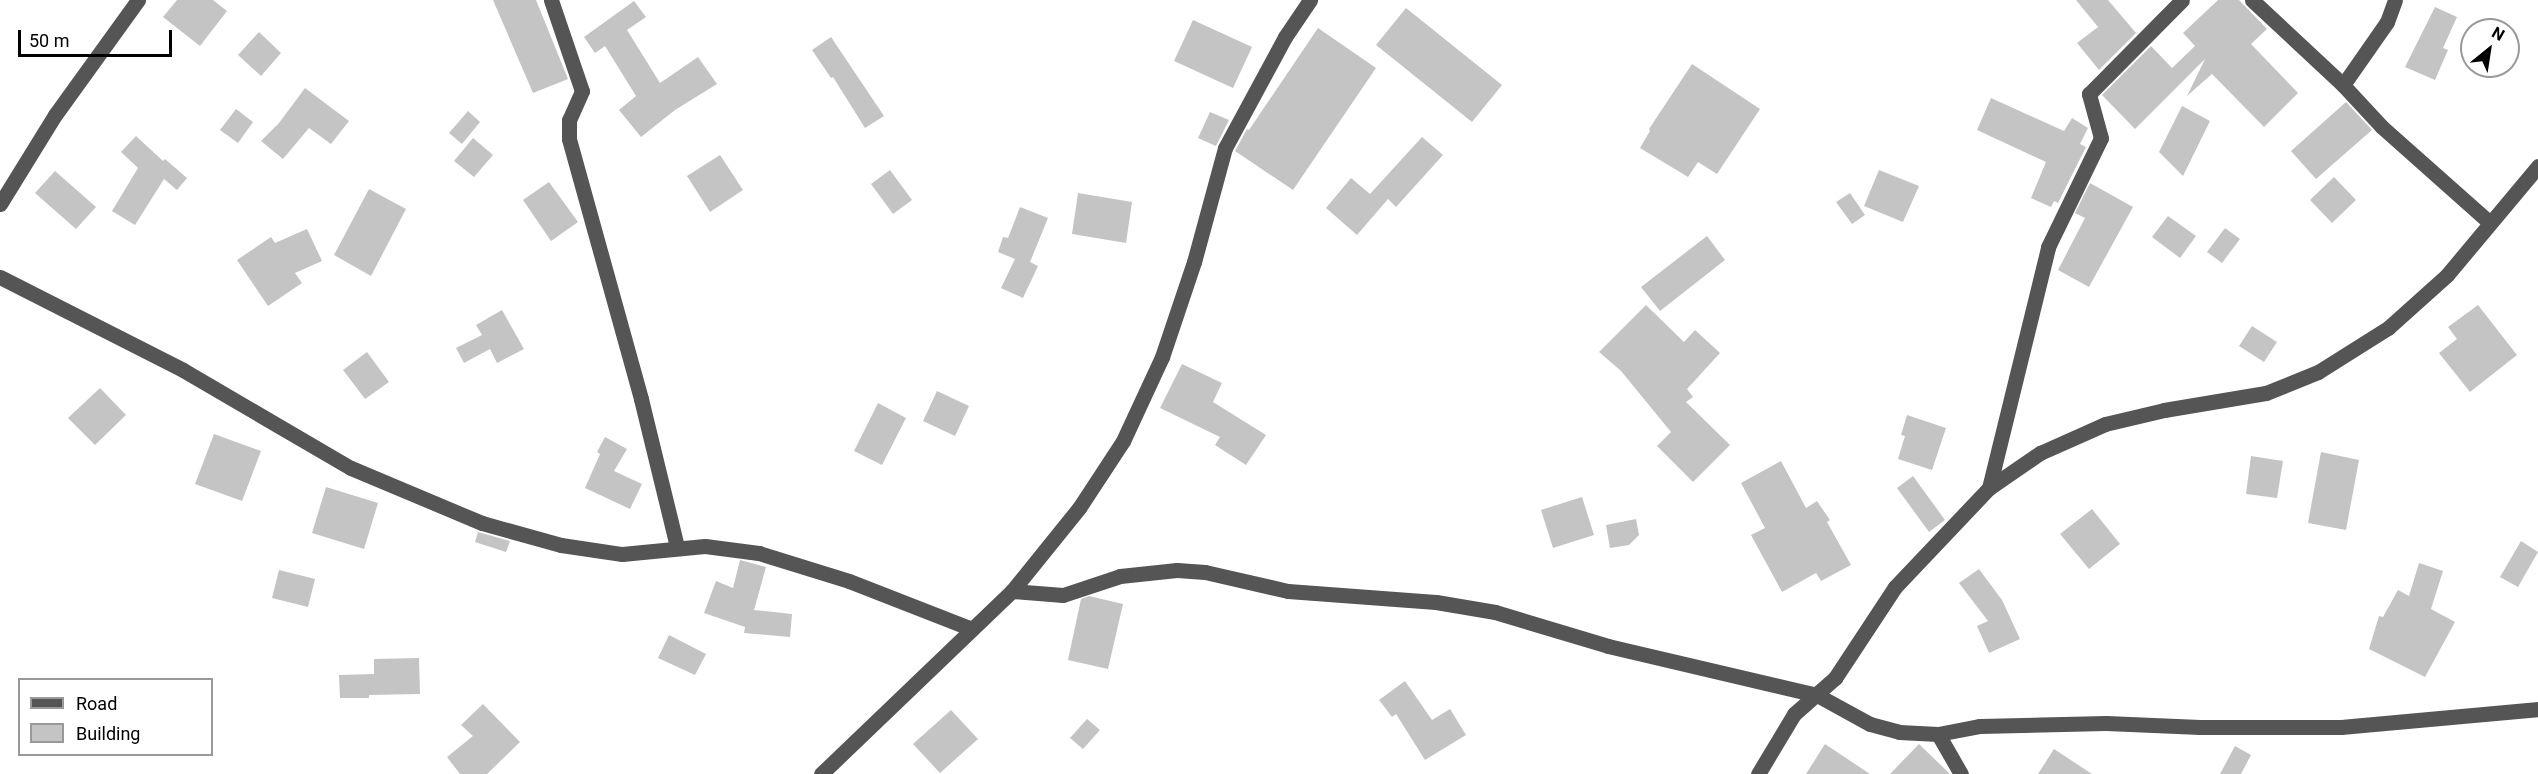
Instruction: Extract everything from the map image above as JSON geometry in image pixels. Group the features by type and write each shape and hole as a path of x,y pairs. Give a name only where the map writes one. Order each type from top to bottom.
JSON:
{"street":[{"path":"0,204 55,115 138,0"},
{"path":"551,0 582,90 569,120 569,140 642,399 676,547"},
{"path":"821,774 1012,591 1079,508 1123,441 1162,357 1194,262 1225,148 1285,37 1310,0"},
{"path":"1989,488 2048,247 2101,138 2090,94 2182,0"},
{"path":"2252,0 2343,85 2382,127 2490,223"},
{"path":"2343,85 2387,22 2396,0"},
{"path":"1758,774 1794,714 1835,678 1895,587 1989,488 2040,453 2105,424 2164,410 2266,393 2318,372 2388,328 2447,275 2538,166"},
{"path":"0,277 183,370 351,468 420,499 482,523 561,545 622,554 705,546 759,554 849,581 972,629"},
{"path":"1012,591 1063,595 1120,576 1177,570 1205,572 1288,591 1436,602 1495,612 1608,646 1817,695 1870,724 1899,732 1938,734 1980,726 2106,723 2200,727 2341,727 2538,710"},
{"path":"1938,734 1961,774"}],"building":[{"path":"177,0 213,0 227,11 200,46 163,17"},
{"path":"493,0 536,0 568,79 533,93"},
{"path":"2076,0 2108,0 2136,33 2099,70 2077,43 2098,27"},
{"path":"2218,0 2239,0 2267,29 2251,44 2298,93 2264,127 2212,74 2187,96 2205,59 2135,129 2102,95 2151,46 2172,68 2195,46 2183,33"},
{"path":"634,1 646,17 627,30 660,83 698,57 717,84 675,110 641,137 619,110 636,96 605,46 595,53 584,37"},
{"path":"2435,7 2457,17 2443,48 2448,50 2435,80 2405,67"},
{"path":"1406,8 1502,85 1472,122 1376,45"},
{"path":"1193,20 1252,47 1233,88 1174,61"},
{"path":"1318,28 1376,68 1293,190 1235,151 1247,129 1249,130"},
{"path":"259,32 281,53 261,76 238,55"},
{"path":"831,37 884,116 865,128 833,77 831,78 812,50"},
{"path":"1692,64 1760,109 1717,174 1698,162 1688,177 1640,148 1649,129"},
{"path":"305,88 349,121 331,144 309,128 283,159 261,141 279,123"},
{"path":"1991,98 2064,131 2072,118 2088,128 2080,144 2086,147 2058,203 2054,201 2051,207 2031,198 2046,162 1977,130"},
{"path":"2346,102 2372,130 2316,179 2291,151"},
{"path":"2182,106 2210,121 2183,176 2159,152"},
{"path":"236,109 253,122 238,143 220,130"},
{"path":"468,111 480,122 462,144 449,133"},
{"path":"1210,112 1229,120 1216,146 1198,138"},
{"path":"136,136 163,161 165,159 187,178 177,190 164,179 135,225 112,211 138,168 121,152"},
{"path":"1422,137 1443,155 1396,207 1388,199 1357,235 1326,208 1351,178 1370,194"},
{"path":"473,138 493,155 474,177 454,161"},
{"path":"720,155 743,190 710,212 687,176"},
{"path":"890,170 912,200 893,214 871,184"},
{"path":"1879,170 1919,186 1903,222 1864,206"},
{"path":"55,171 96,207 76,229 35,193"},
{"path":"2334,177 2356,200 2332,223 2310,200"},
{"path":"549,182 578,222 551,241 523,200"},
{"path":"2090,183 2133,207 2089,287 2058,270 2085,218 2075,213"},
{"path":"369,189 406,209 371,276 334,255"},
{"path":"1078,193 1132,202 1126,243 1072,234"},
{"path":"1850,193 1865,215 1852,224 1836,202"},
{"path":"1020,207 1048,218 1030,262 1038,266 1023,298 1001,288 1015,259 998,252 1003,237 1008,238"},
{"path":"2168,216 2196,236 2180,258 2152,237"},
{"path":"2225,228 2240,239 2222,263 2207,252"},
{"path":"307,229 322,261 295,273 302,283 268,306 237,260 271,237 275,243"},
{"path":"1707,236 1725,260 1660,311 1641,287"},
{"path":"1646,305 1684,342 1695,330 1720,353 1687,389 1693,397 1686,402 1730,445 1693,482 1657,446 1671,432 1621,371 1599,352"},
{"path":"2478,305 2517,355 2470,392 2439,353 2457,339 2448,327"},
{"path":"502,310 524,349 497,363 490,349 464,363 456,348 482,335 476,325"},
{"path":"2252,326 2277,342 2264,362 2239,346"},
{"path":"367,352 389,382 365,399 343,370"},
{"path":"1182,364 1222,383 1213,402 1266,435 1246,465 1215,445 1220,437 1160,408"},
{"path":"100,388 126,415 95,445 68,418"},
{"path":"937,391 969,406 955,436 923,421"},
{"path":"878,403 906,418 882,465 854,451"},
{"path":"1907,415 1946,428 1932,470 1898,459 1905,436 1901,435"},
{"path":"214,434 261,451 242,501 195,484"},
{"path":"605,437 627,449 614,471 642,484 630,509 585,488 600,454 597,452"},
{"path":"2321,452 2359,460 2346,530 2308,523"},
{"path":"2251,456 2283,461 2277,498 2246,494"},
{"path":"1781,461 1806,508 1817,501 1830,520 1827,522 1851,565 1821,581 1816,573 1782,592 1751,535 1765,528 1741,483"},
{"path":"1913,476 1945,520 1929,532 1897,488"},
{"path":"326,487 378,503 364,549 312,533"},
{"path":"1582,497 1594,535 1553,548 1541,510"},
{"path":"2092,509 2120,544 2089,569 2060,534"},
{"path":"1636,519 1639,535 1629,545 1610,548 1606,525"},
{"path":"478,532 510,541 506,552 475,542"},
{"path":"2521,541 2538,552 2518,587 2500,577"},
{"path":"740,560 766,567 754,610 792,614 790,637 744,633 745,627 704,613 716,581 733,588"},
{"path":"2419,563 2443,571 2431,609 2455,622 2425,677 2369,649 2379,616 2383,617 2398,590 2409,596"},
{"path":"1979,569 2002,600 2020,639 1989,653 1977,626 1988,621 1959,583"},
{"path":"279,570 315,579 308,607 272,598"},
{"path":"1089,596 1123,604 1108,669 1068,660 1081,599"},
{"path":"669,635 706,654 695,675 658,658"},
{"path":"419,658 420,694 340,698 339,675 374,674 374,659"},
{"path":"1405,681 1432,720 1450,709 1466,735 1425,760 1396,714 1392,717 1379,700"},
{"path":"483,704 520,742 487,774 460,774 447,757 473,736 461,725"},
{"path":"951,710 978,739 940,773 913,744"},
{"path":"1087,719 1100,730 1083,749 1070,738"},
{"path":"1825,744 1870,774 1806,774"},
{"path":"1919,744 1949,773 1950,774 1890,774"},
{"path":"2235,746 2251,755 2241,774 2220,774"},
{"path":"2054,749 2092,774 2038,774"}]}
